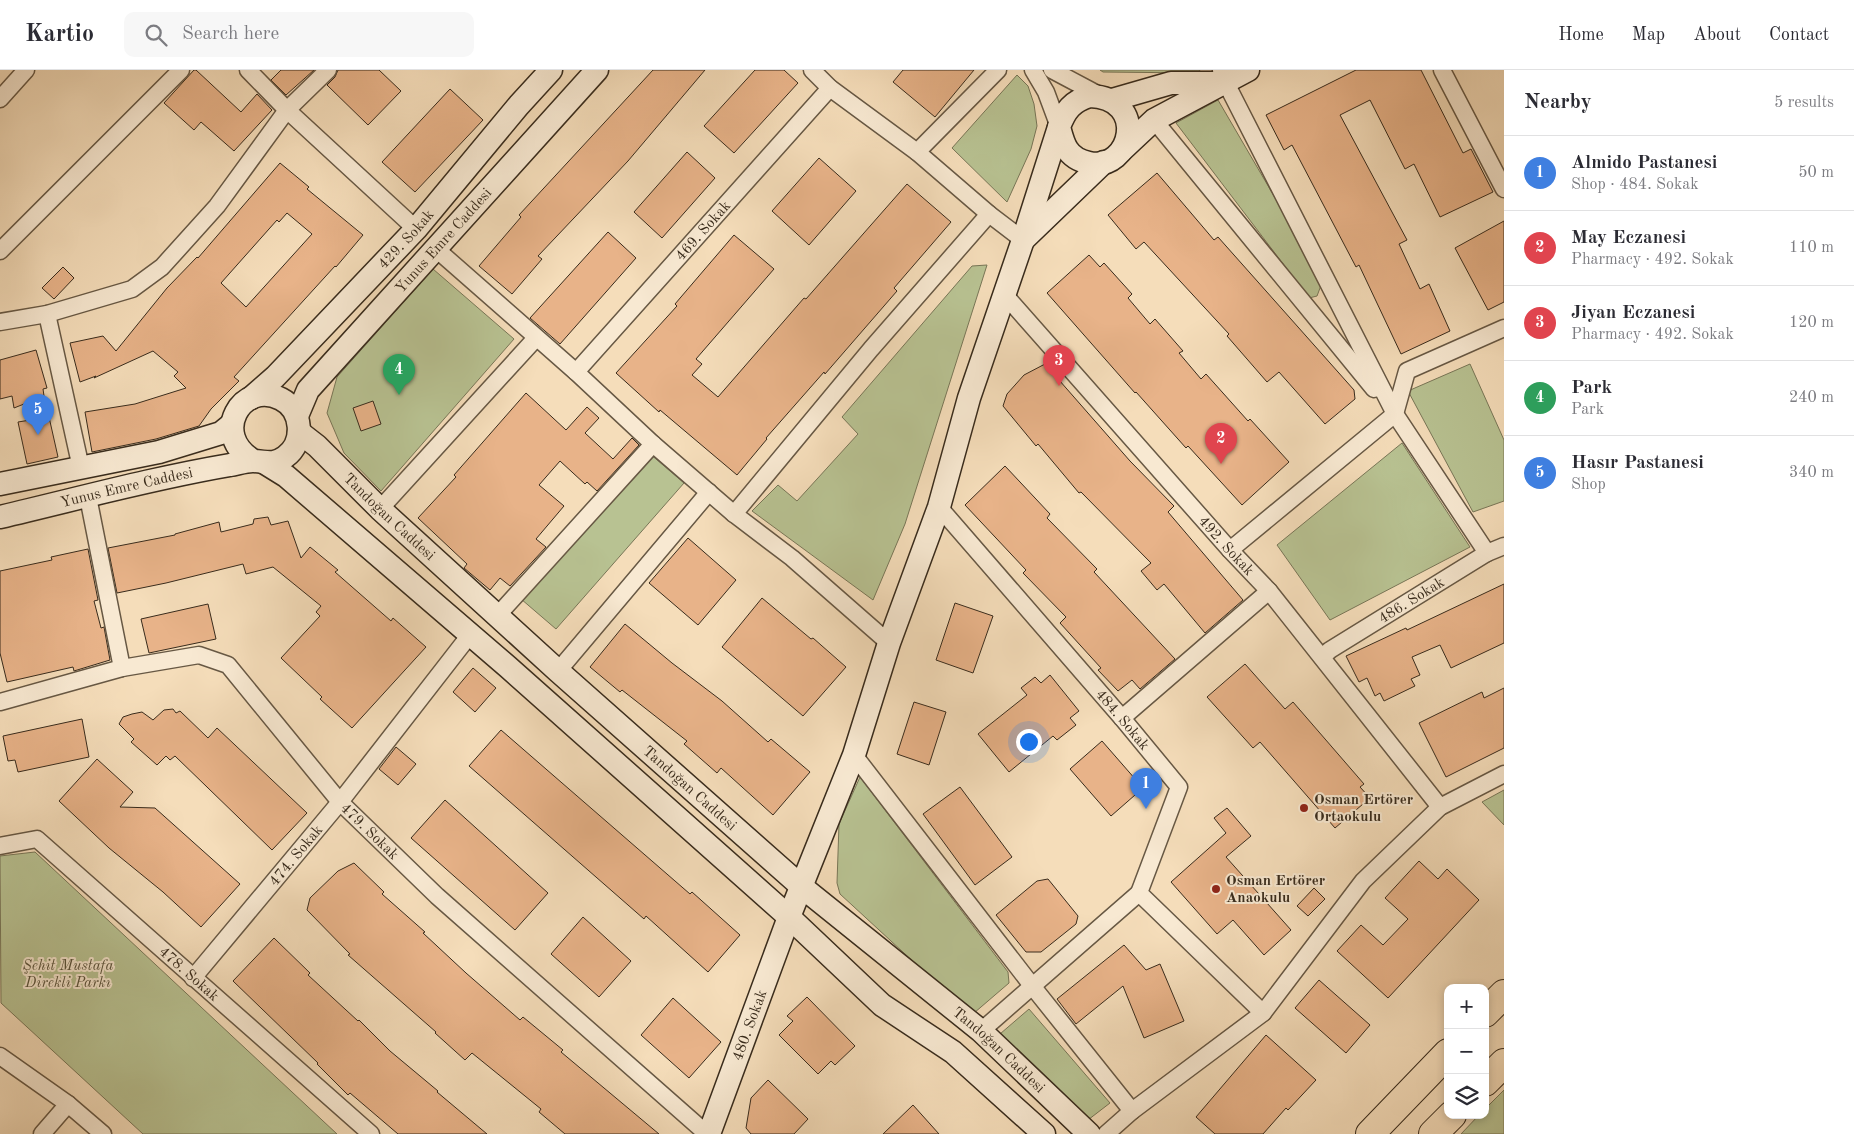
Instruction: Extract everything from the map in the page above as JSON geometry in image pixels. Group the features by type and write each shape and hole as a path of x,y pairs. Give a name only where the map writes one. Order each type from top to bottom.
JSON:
{"highway":[{"path":"1489,1009 1504,994"},
{"path":"1370,1134 1444,1056"},
{"path":"1489,1078 1504,1063"},
{"path":"1433,1134 1448,1119"}],"main road":[{"name":"429. Sokak","path":"251,398 275,377 416,229 519,105 551,70"},
{"name":"Yunus Emre Caddesi","path":"298,424 308,390 597,70"},
{"path":"1106,98 1120,108 1126,118 1127,140 1113,156 1093,164 1083,162 1073,156 1066,148 1059,127 1069,106 1079,99 1090,96 1106,98 1171,83 1224,77 1248,70"},
{"path":"1023,240 1154,120 1224,77"},
{"name":"480. Sokak","path":"708,1134 854,755 888,643 939,507 969,398 1059,127"},
{"path":"261,395 272,396 291,406 298,424 294,448 286,456 276,461 259,462 244,455 236,446 232,436 232,424 235,414 251,398 261,395"},
{"name":"Yunus Emre Caddesi","path":"0,484 159,452 221,433 232,424"},
{"name":"Tandoğan Caddesi","path":"298,424 316,446 380,509 558,671 802,887 981,1031 1089,1134"},
{"name":"Yunus Emre Caddesi","path":"0,517 186,473 259,462"},
{"name":"Tandoğan Caddesi","path":"259,462 286,476 508,667 790,917 882,1005 953,1052 1044,1134"}],"street":[{"path":"0,99 26,70"},
{"path":"0,251 181,70"},
{"path":"248,70 287,110 416,229"},
{"path":"0,322 47,314 132,289 162,267 217,206 287,110 328,70"},
{"path":"812,70 830,88 917,152 989,214 1023,240"},
{"path":"917,152 998,70"},
{"path":"1032,70 1046,92 1059,127"},
{"path":"1052,70 1106,98"},
{"path":"1442,70 1504,189"},
{"path":"1224,77 1394,414"},
{"name":"469. Sokak","path":"576,372 830,88"},
{"path":"1154,120 1394,414 1487,553"},
{"path":"734,514 871,349 989,214"},
{"path":"435,248 576,372 653,444 734,514 792,558 888,643"},
{"name":"492. Sokak","path":"1004,294 1230,550 1269,591 1440,807"},
{"path":"47,314 81,468"},
{"path":"1230,550 1394,414 1407,371 1504,328"},
{"path":"380,509 536,338"},
{"path":"497,616 653,444"},
{"path":"558,671 709,492"},
{"path":"88,496 122,668"},
{"name":"484. Sokak","path":"939,507 1122,718 1179,787 1139,893"},
{"name":"486. Sokak","path":"1322,657 1330,650 1487,553 1504,546"},
{"path":"1122,718 1269,591"},
{"name":"474. Sokak","path":"193,978 340,802 470,636"},
{"name":"479. Sokak","path":"0,702 122,668 199,655 228,665 340,802 437,896 708,1134"},
{"path":"854,755 1033,987 1132,1111"},
{"path":"1106,1134 1132,1111 1262,1013 1363,881 1440,807 1504,774"},
{"name":"478. Sokak","path":"0,846 37,839 371,1134"},
{"path":"981,1031 1139,893 1262,1013"},
{"path":"0,1056 68,1104 103,1134"},
{"path":"42,1134 68,1104"}],"green space":[{"path":"1100,70 1200,70 1198,73 1103,72"},
{"path":"1017,75 1028,86 1034,104 1037,126 1031,149 1007,202 952,148"},
{"path":"1218,100 1323,280 1317,296 1309,298 1176,123"},
{"path":"987,265 905,524 873,600 752,511 778,485 797,501 858,434 842,417 972,266"},
{"path":"433,269 514,339 381,491 344,453 327,413 337,377"},
{"path":"1470,364 1504,440 1504,501 1473,512 1408,391"},
{"path":"1402,443 1470,547 1330,620 1277,545"},
{"path":"649,453 684,483 556,629 521,599"},
{"path":"860,777 1008,972 1009,983 974,1013 968,1012 840,894 837,883 839,824"},
{"path":"1504,790 1504,825 1482,802"},
{"name":"Şehit Mustafa Direkli Parkı","path":"35,852 337,1134 143,1134 1,1003 0,856"},
{"path":"1029,1009 1110,1103 1084,1123 993,1040"},
{"path":"1504,1090 1504,1134 1461,1134 1475,1119 1489,1119 1489,1105"}],"building":[{"path":"194,70 241,112 257,94 272,110 234,151 201,122 194,130 164,103"},
{"path":"281,70 314,70 286,95 271,80"},
{"path":"338,70 379,70 401,91 368,125 327,85 335,77"},
{"path":"653,70 705,70 628,161 538,256 542,259 512,294 479,266 521,217 519,215"},
{"path":"755,70 784,70 798,83 734,153 704,126"},
{"path":"903,70 974,70 935,117 893,82"},
{"path":"1356,70 1421,70 1463,153 1471,149 1493,192 1440,217 1414,164 1405,169 1370,100 1340,115 1407,240 1399,244 1420,289 1429,284 1450,331 1401,354 1359,265 1356,267 1292,145 1284,150 1266,115"},
{"path":"450,89 483,120 415,192 382,162"},
{"path":"687,152 715,178 662,238 634,212"},
{"path":"819,158 856,191 809,245 772,211"},
{"path":"280,163 309,187 307,189 363,235 336,267 234,377 239,381 211,409 199,426 156,439 92,452 85,412 135,404 186,388 174,376 178,372 153,351 94,378 96,376 80,382 70,343 103,336 116,351 167,288 198,258","holes":["287,213 312,234 246,307 221,283 277,220 279,222"]},
{"path":"1157,173 1214,240 1218,237 1354,390 1355,399 1325,424 1279,372 1267,382 1227,336 1229,334 1144,242 1136,249 1108,215"},
{"path":"907,184 951,222 894,288 897,291 766,438 737,475 660,410 659,412 616,373 677,306 675,304 734,235 774,269 696,359 702,364 692,375 718,397"},
{"path":"1504,221 1504,302 1488,310 1455,248"},
{"path":"608,232 636,258 560,344 530,318"},
{"path":"1089,255 1100,267 1104,263 1132,294 1128,298 1150,324 1155,319 1183,351 1179,353 1201,379 1206,374 1248,421 1250,419 1289,462 1242,505 1188,446 1186,448 1135,393 1047,293"},
{"path":"63,267 74,278 54,299 42,288"},
{"path":"36,350 47,388 43,389 44,396 14,408 12,396 0,399 0,360"},
{"path":"1045,364 1130,461 1174,506 1168,512 1243,600 1205,633 1164,584 1157,590 1141,571 1151,563 1081,492 1079,493 1003,406 1007,394 1024,375"},
{"path":"526,393 566,430 587,407 599,418 585,433 613,459 632,438 639,445 597,491 587,482 585,484 560,461 539,485 564,506 536,539 546,547 510,586 500,578 490,590 464,568 467,564 418,518 456,477 454,475"},
{"path":"373,401 381,424 361,431 353,408"},
{"path":"49,417 58,457 27,464 18,422"},
{"path":"1005,466 1050,514 1047,518 1097,569 1094,572 1175,659 1140,689 1132,680 1118,691 1098,670 1101,668 1060,623 1066,617 1023,573 1026,570 965,505"},
{"path":"268,517 271,525 288,521 301,558 310,547 338,570 335,572 391,621 393,618 426,647 352,728 320,699 322,697 281,658 320,616 316,612 321,606 273,567 246,574 243,564 117,593 108,548 175,535 219,522 221,532 253,524 254,519"},
{"path":"688,538 736,580 698,625 649,583"},
{"path":"88,549 98,600 94,601 101,628 104,627 110,660 74,671 73,667 7,682 0,653 0,571 52,560 51,557"},
{"path":"1504,584 1504,643 1451,668 1440,645 1412,657 1420,675 1411,679 1415,686 1384,701 1380,693 1375,696 1367,678 1359,682 1346,656 1406,628 1407,630"},
{"path":"762,598 846,667 803,716 722,647"},
{"path":"955,603 993,616 973,673 936,660"},
{"path":"208,604 216,639 149,653 141,619"},
{"path":"625,624 722,701 768,742 771,739 810,772 773,815 721,768 717,773 684,744 687,741 622,690 620,692 590,667"},
{"path":"1245,664 1285,709 1293,702 1364,784 1360,787 1370,798 1335,828 1260,742 1253,748 1207,697"},
{"path":"473,668 496,688 475,712 453,692"},
{"path":"1050,675 1079,711 1070,718 1076,725 1057,740 1053,736 1009,772 978,734 1027,695 1021,688 1035,677 1041,683"},
{"path":"1504,688 1504,748 1446,777 1419,723 1482,692 1484,698"},
{"path":"914,702 946,712 929,765 897,754"},
{"path":"173,709 176,713 180,711 208,738 217,728 307,813 272,850 175,756 170,760 166,756 157,765 131,742 134,739 119,724 123,717 132,714 142,712 153,720 164,710"},
{"path":"82,719 89,757 18,772 15,760 8,761 3,736"},
{"path":"501,730 740,935 708,972 646,916 644,919 469,766"},
{"path":"1102,741 1143,788 1111,816 1070,769"},
{"path":"396,747 416,764 398,785 379,769"},
{"path":"97,759 133,792 120,807 155,808 240,884 201,927 163,892 109,848 59,801"},
{"path":"960,787 1012,857 975,885 923,814"},
{"path":"445,800 548,893 515,930 411,838"},
{"path":"1227,808 1251,836 1226,857 1291,930 1264,955 1233,920 1217,934 1171,882 1226,833 1214,818"},
{"path":"1419,861 1438,879 1447,869 1479,900 1388,998 1337,951 1361,925 1383,945 1408,919 1385,898"},
{"path":"354,863 384,892 382,894 425,932 423,933 466,973 520,1020 523,1017 563,1050 561,1052 659,1134 565,1134 539,1112 541,1109 472,1053 465,1060 348,955 350,954 307,910 310,898 338,871"},
{"path":"1048,879 1078,916 1076,924 1041,952 1026,952 996,915 1037,881"},
{"path":"1314,888 1325,899 1308,916 1297,906"},
{"path":"583,917 631,961 599,997 551,954"},
{"path":"274,938 310,973 308,975 359,1020 390,1051 487,1134 398,1134 350,1093 348,1095 318,1063 233,981"},
{"path":"1124,945 1146,970 1160,964 1184,1021 1144,1038 1123,986 1076,1024 1057,999"},
{"path":"1319,980 1370,1025 1346,1053 1295,1008"},
{"path":"807,997 855,1046 835,1065 831,1061 818,1074 779,1035 793,1021 787,1016"},
{"path":"673,998 721,1042 689,1078 641,1035"},
{"path":"1266,1035 1316,1080 1288,1110 1286,1108 1263,1134 1215,1134 1196,1117"},
{"path":"768,1080 808,1119 794,1134 751,1134 746,1128 751,1098"},
{"path":"913,1105 939,1134 883,1134"}],"place":[{"name":"Jiyan Eczanesi","path":"1059,386"},
{"name":"Park","path":"399,395"},
{"name":"Hasır Pastanesi","path":"38,435"},
{"name":"May Eczanesi","path":"1221,464"},
{"name":"Osman Ertörer Ortaokulu","path":"1304,808"},
{"name":"Almido Pastanesi","path":"1146,809"},
{"name":"Osman Ertörer Anaokulu","path":"1216,889"}]}
